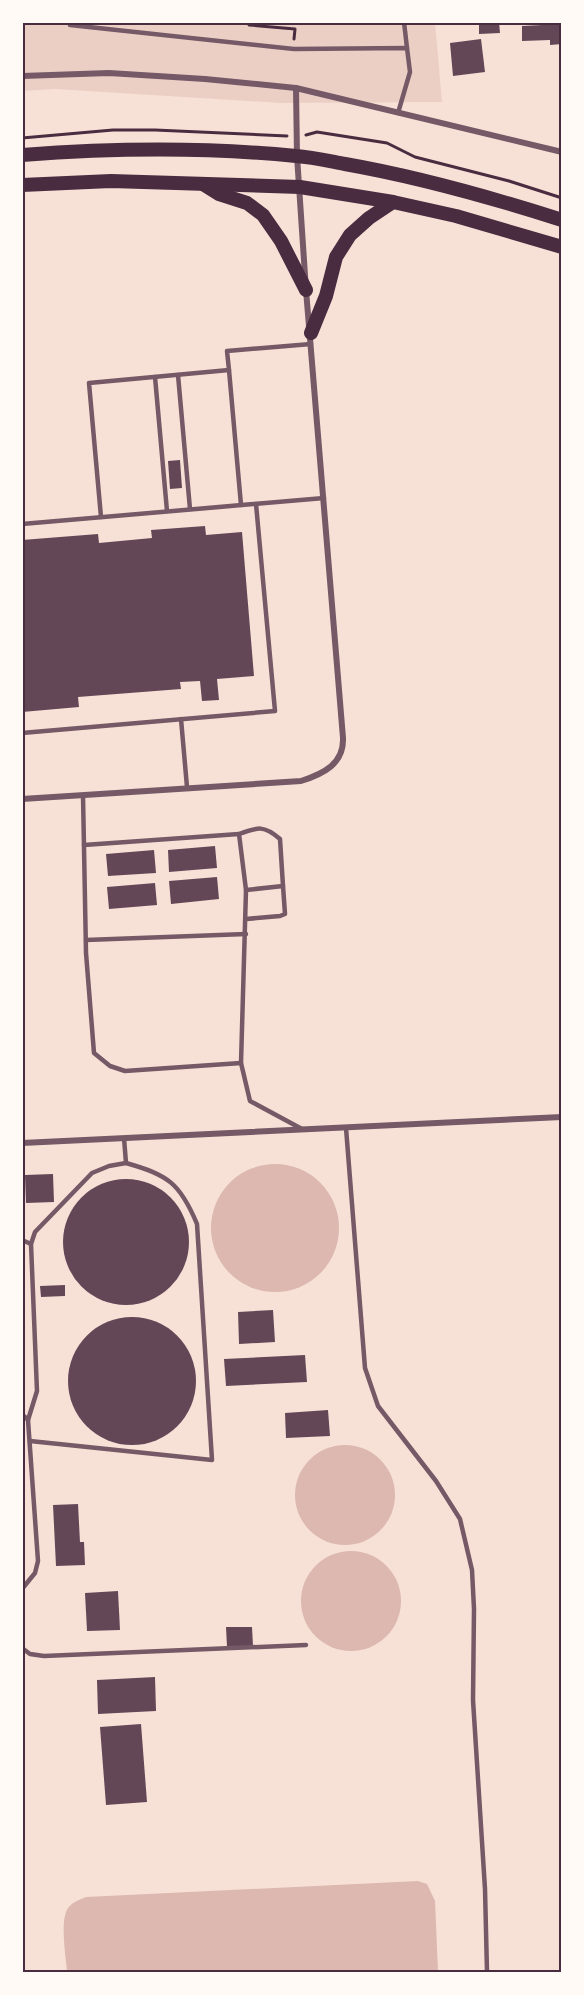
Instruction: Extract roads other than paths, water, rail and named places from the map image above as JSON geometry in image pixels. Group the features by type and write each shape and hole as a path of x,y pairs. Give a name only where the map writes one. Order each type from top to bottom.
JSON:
{"main road":[{"path":"22,155 82,150 139,149 297,156 390,172 482,195 561,220"},
{"path":"22,185 111,181 300,187 393,202 456,216 561,247"},
{"path":"201,183 219,194 247,203 263,215 281,241 306,290"},
{"path":"311,338 326,296 336,257 350,236 369,218 393,202"}],"street":[{"path":"22,76 109,73 296,88 561,152"},
{"path":"22,799 301,781 315,777 335,765 341,753 343,738 306,290 297,156 296,88"},
{"path":"22,1143 561,1118"}],"lane":[{"path":"398,113 410,72 404,22"},
{"path":"70,26 294,49 407,48"},
{"path":"240,505 227,351 311,338"},
{"path":"101,517 89,382 229,370"},
{"path":"178,375 190,509"},
{"path":"155,377 167,512"},
{"path":"22,524 324,498"},
{"path":"22,733 275,711 256,504"},
{"path":"181,719 187,787"},
{"path":"83,795 86,940 94,1053 110,1066 125,1071 241,1063"},
{"path":"84,845 239,834 256,827 270,830 280,839 285,914 246,919"},
{"path":"239,834 246,890 241,1063 250,1101 302,1129"},
{"path":"246,890 283,886"},
{"path":"86,940 246,934"},
{"path":"346,1128 365,1368 378,1406 436,1481 460,1519 472,1570 473,1700 485,1889 487,1972"},
{"path":"124,1138 126,1163"},
{"path":"22,1589 35,1573 38,1561 28,1420 37,1391 31,1244 35,1232 92,1173 109,1166 126,1163 149,1169 178,1187 188,1202 197,1224 212,1460 30,1441"},
{"path":"22,1240 31,1244"},
{"path":"22,1414 28,1420"},
{"path":"22,1648 30,1654 44,1656 306,1645"}]}
